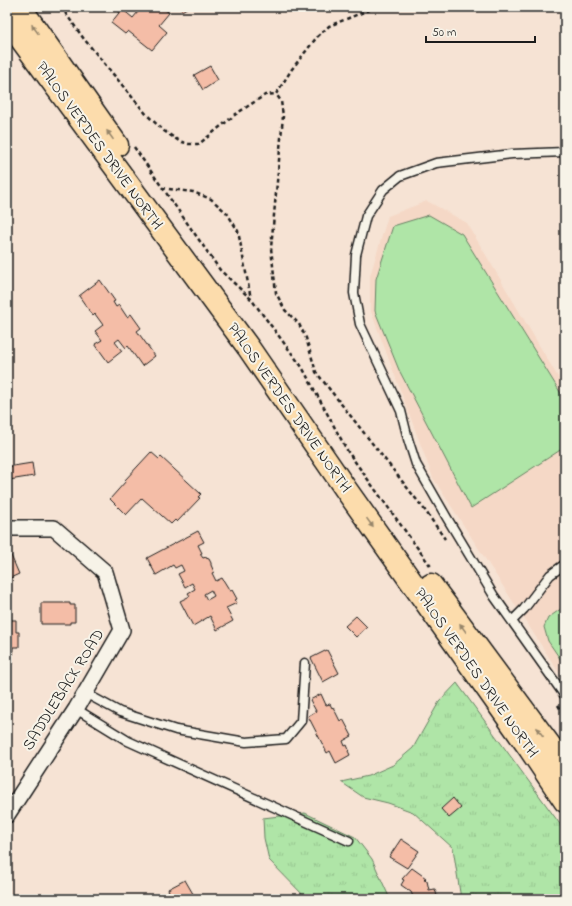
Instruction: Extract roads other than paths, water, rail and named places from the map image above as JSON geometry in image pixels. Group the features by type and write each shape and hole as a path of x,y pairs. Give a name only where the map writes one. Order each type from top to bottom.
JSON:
{"main road":[{"name":"PALOS VERDES DRIVE NORTH","path":"20,7 150,191 328,437 410,555 565,766"},
{"name":"PALOS VERDES DRIVE NORTH","path":"7,20 248,347 347,491 530,749 565,801"},
{"path":"530,749 553,766 565,783"}],"street":[{"name":"SADDLEBACK ROAD","path":"7,528 54,528 105,572 122,630 76,709 7,815"}],"lane":[{"path":"565,152 512,154 436,163 400,176 383,190 366,216 356,255 354,293 360,324 402,411 408,439 416,464 494,596 565,696"},
{"path":"512,621 550,574 565,564"},
{"path":"85,693 120,712 176,730 246,742 286,740 301,721 305,663"},
{"path":"76,709 128,741 348,841"}]}
